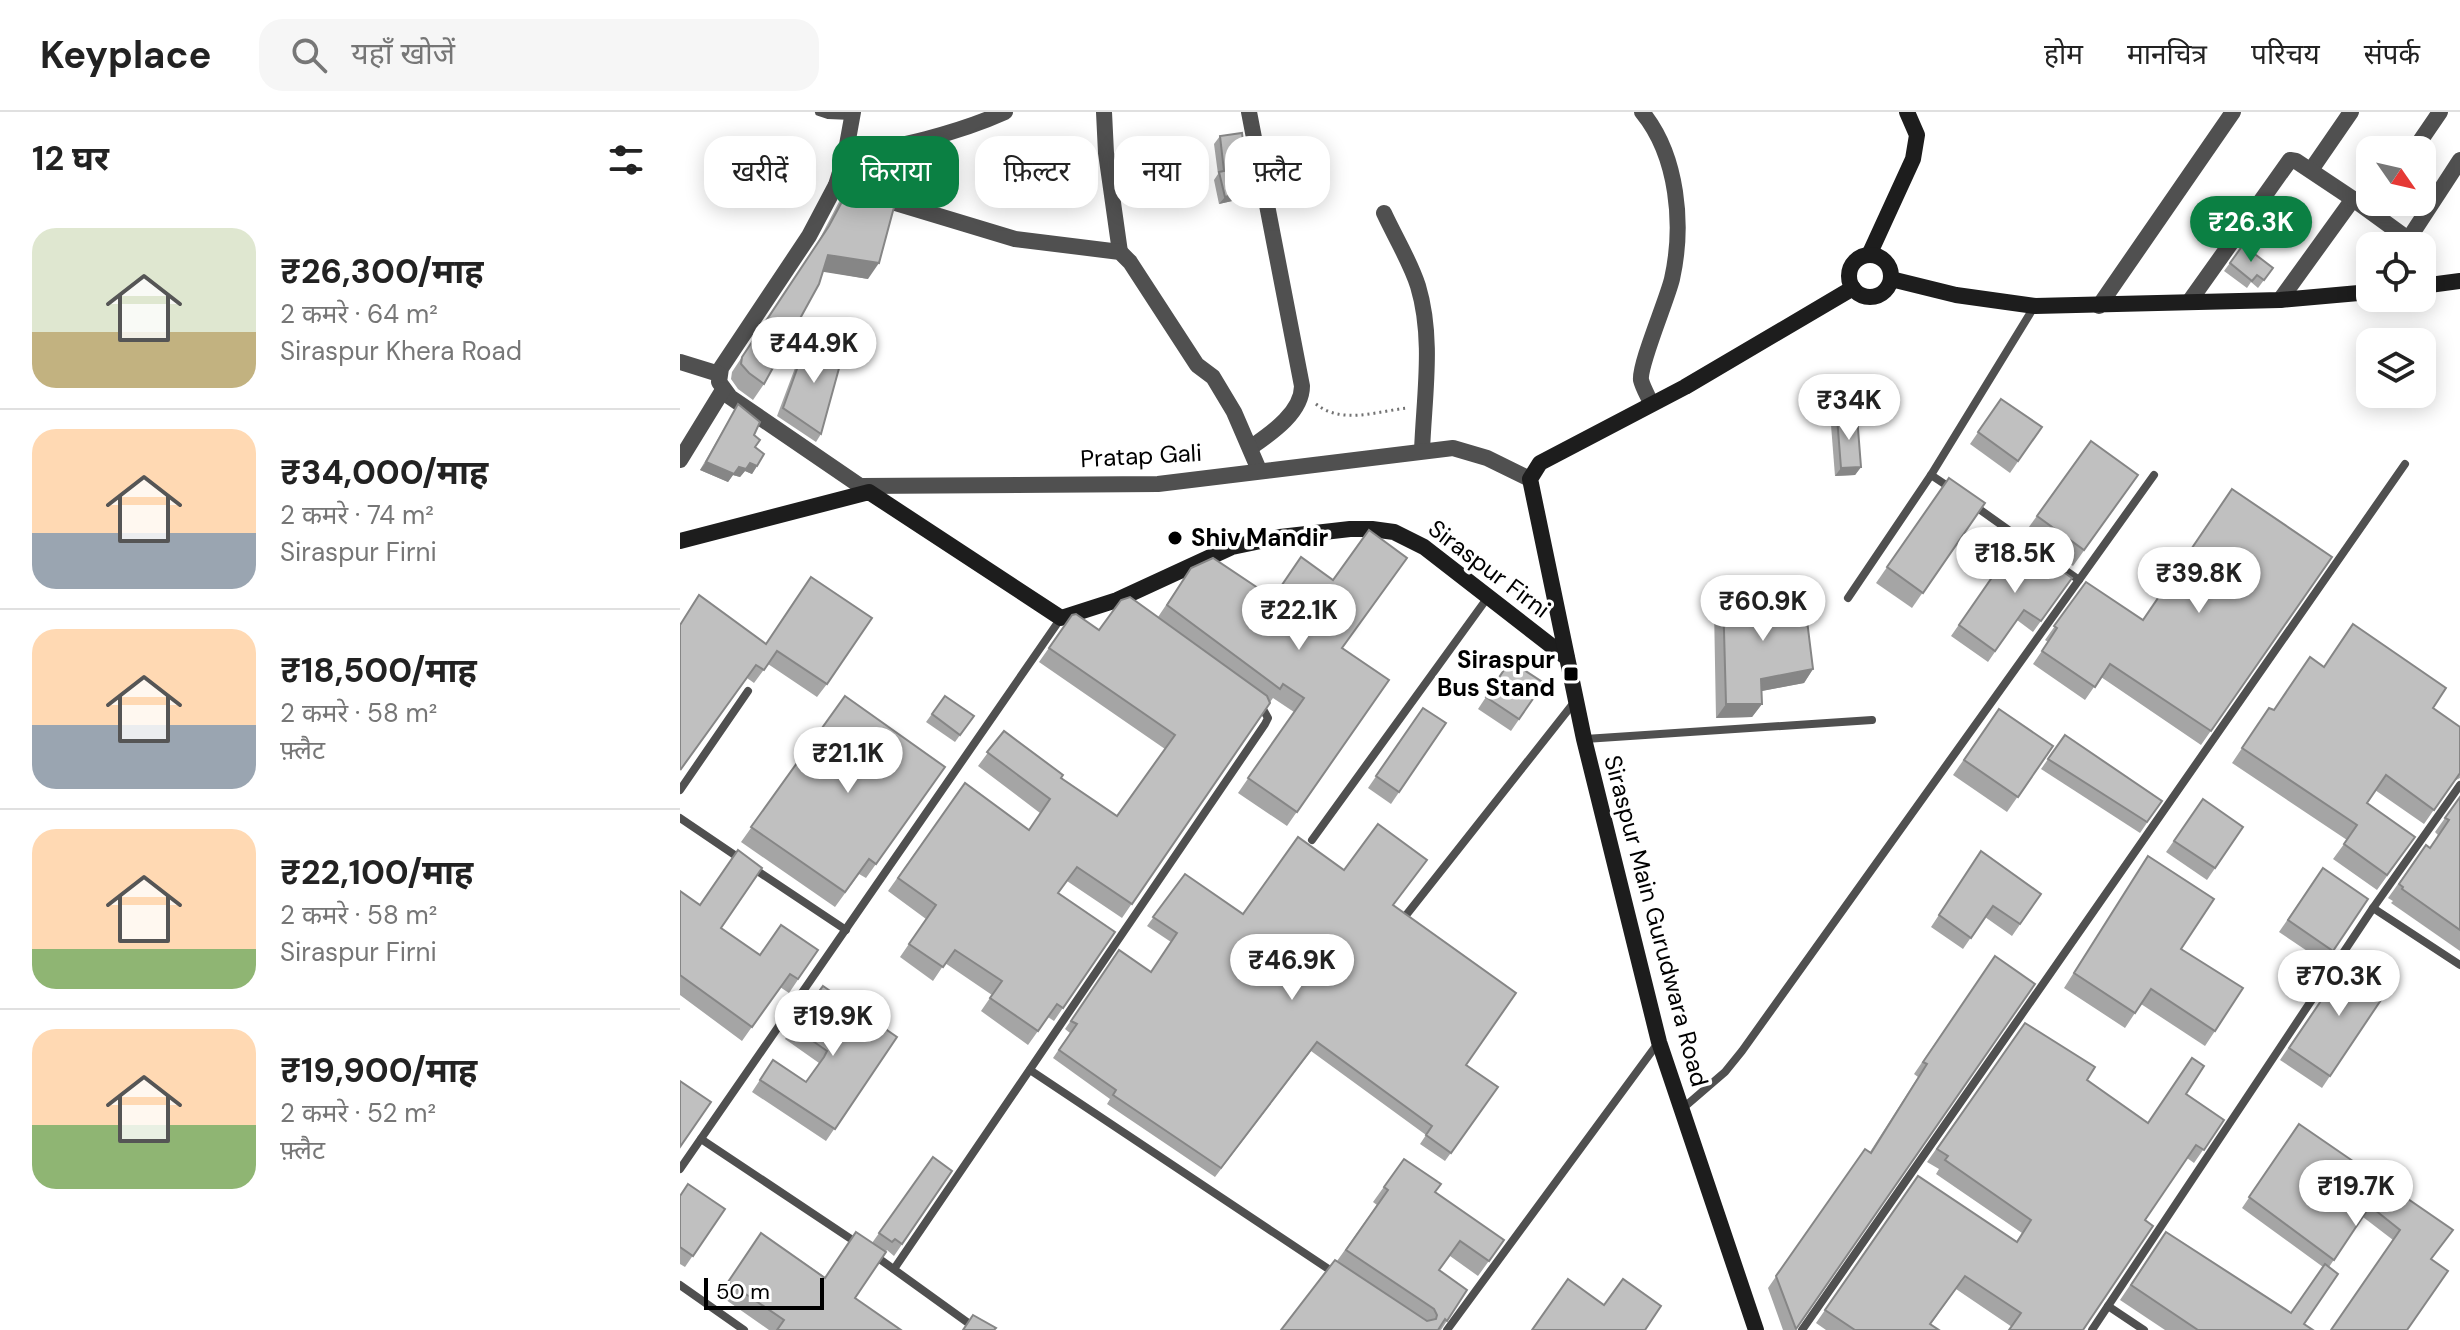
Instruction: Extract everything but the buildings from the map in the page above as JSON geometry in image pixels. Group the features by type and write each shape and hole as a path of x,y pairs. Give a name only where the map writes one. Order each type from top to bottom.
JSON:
{"street":[{"path":"937,136 1005,112"},
{"path":"1104,112 1106,153 1120,252 1130,262 1197,365 1213,377 1234,412 1259,470"},
{"path":"1249,112 1302,393 1288,416 1268,436 1250,448"},
{"path":"1642,112 1656,132 1665,155 1677,203 1678,226 1672,280 1641,375 1651,403"},
{"path":"2099,306 2233,112"},
{"path":"2311,170 2351,112"},
{"path":"2424,136 2440,112"},
{"path":"848,136 852,114"},
{"path":"1869,255 1913,159 1917,135 1911,114"},
{"path":"2413,232 2460,160"},
{"path":"2189,302 2287,161 2296,161 2356,200"},
{"path":"680,460 757,312 809,236 832,193"},
{"path":"2280,300 2353,199"},
{"path":"912,208 1015,239 1120,252"},
{"path":"1384,213 1419,290 1427,336 1422,451"},
{"path":"2382,216 2396,232"},
{"path":"1869,255 1877,256 1888,265 1891,279 1889,287 1875,297 1859,294 1853,288 1849,274 1856,261 1869,255"},
{"path":"1891,279 1956,295 2035,306 2280,300 2356,293"},
{"path":"2436,284 2460,281"},
{"path":"1530,479 1540,463 1685,387 1853,288"},
{"path":"680,362 721,382 865,489 1061,618"},
{"name":"Pratap Gali","path":"865,489 1158,484 1453,448 1471,452 1530,479"},
{"name":"Siraspur Firni","path":"1530,479 1567,658"},
{"path":"680,541 835,501 865,489"},
{"name":"Siraspur Firni","path":"1061,618 1123,604 1232,547 1280,537 1350,529 1394,532 1413,540 1567,658"},
{"name":"Siraspur Main Gurudwara Road","path":"1567,658 1659,1042 1756,1330"}],"lane":[{"path":"819,112 828,115 852,114"},
{"path":"1848,598 1931,475 2035,306"},
{"path":"1802,1330 2405,464"},
{"path":"1931,475 1956,492"},
{"path":"1681,1110 1725,1072 1742,1051 2154,475"},
{"path":"1968,501 2079,580"},
{"path":"1312,840 1488,597"},
{"path":"680,1169 1061,618"},
{"path":"680,790 748,691"},
{"path":"894,1269 1265,724 1267,712 1252,698"},
{"path":"1407,914 1576,700"},
{"path":"1584,739 1872,720"},
{"path":"2092,1330 2373,908 2460,785"},
{"path":"680,818 846,930"},
{"path":"2373,908 2460,965"},
{"path":"1447,1330 1659,1042"},
{"path":"1030,1070 1342,1278"},
{"path":"701,1139 894,1269 978,1330"},
{"path":"680,1285 744,1330"},
{"path":"2108,1306 2144,1330"}],"path":[{"path":"1302,393 1325,411 1343,417 1424,406"}],"place":[{"name":"Shiv Mandir","path":"1175,538"},
{"name":"Siraspur Bus Stand","path":"1571,674"}]}
